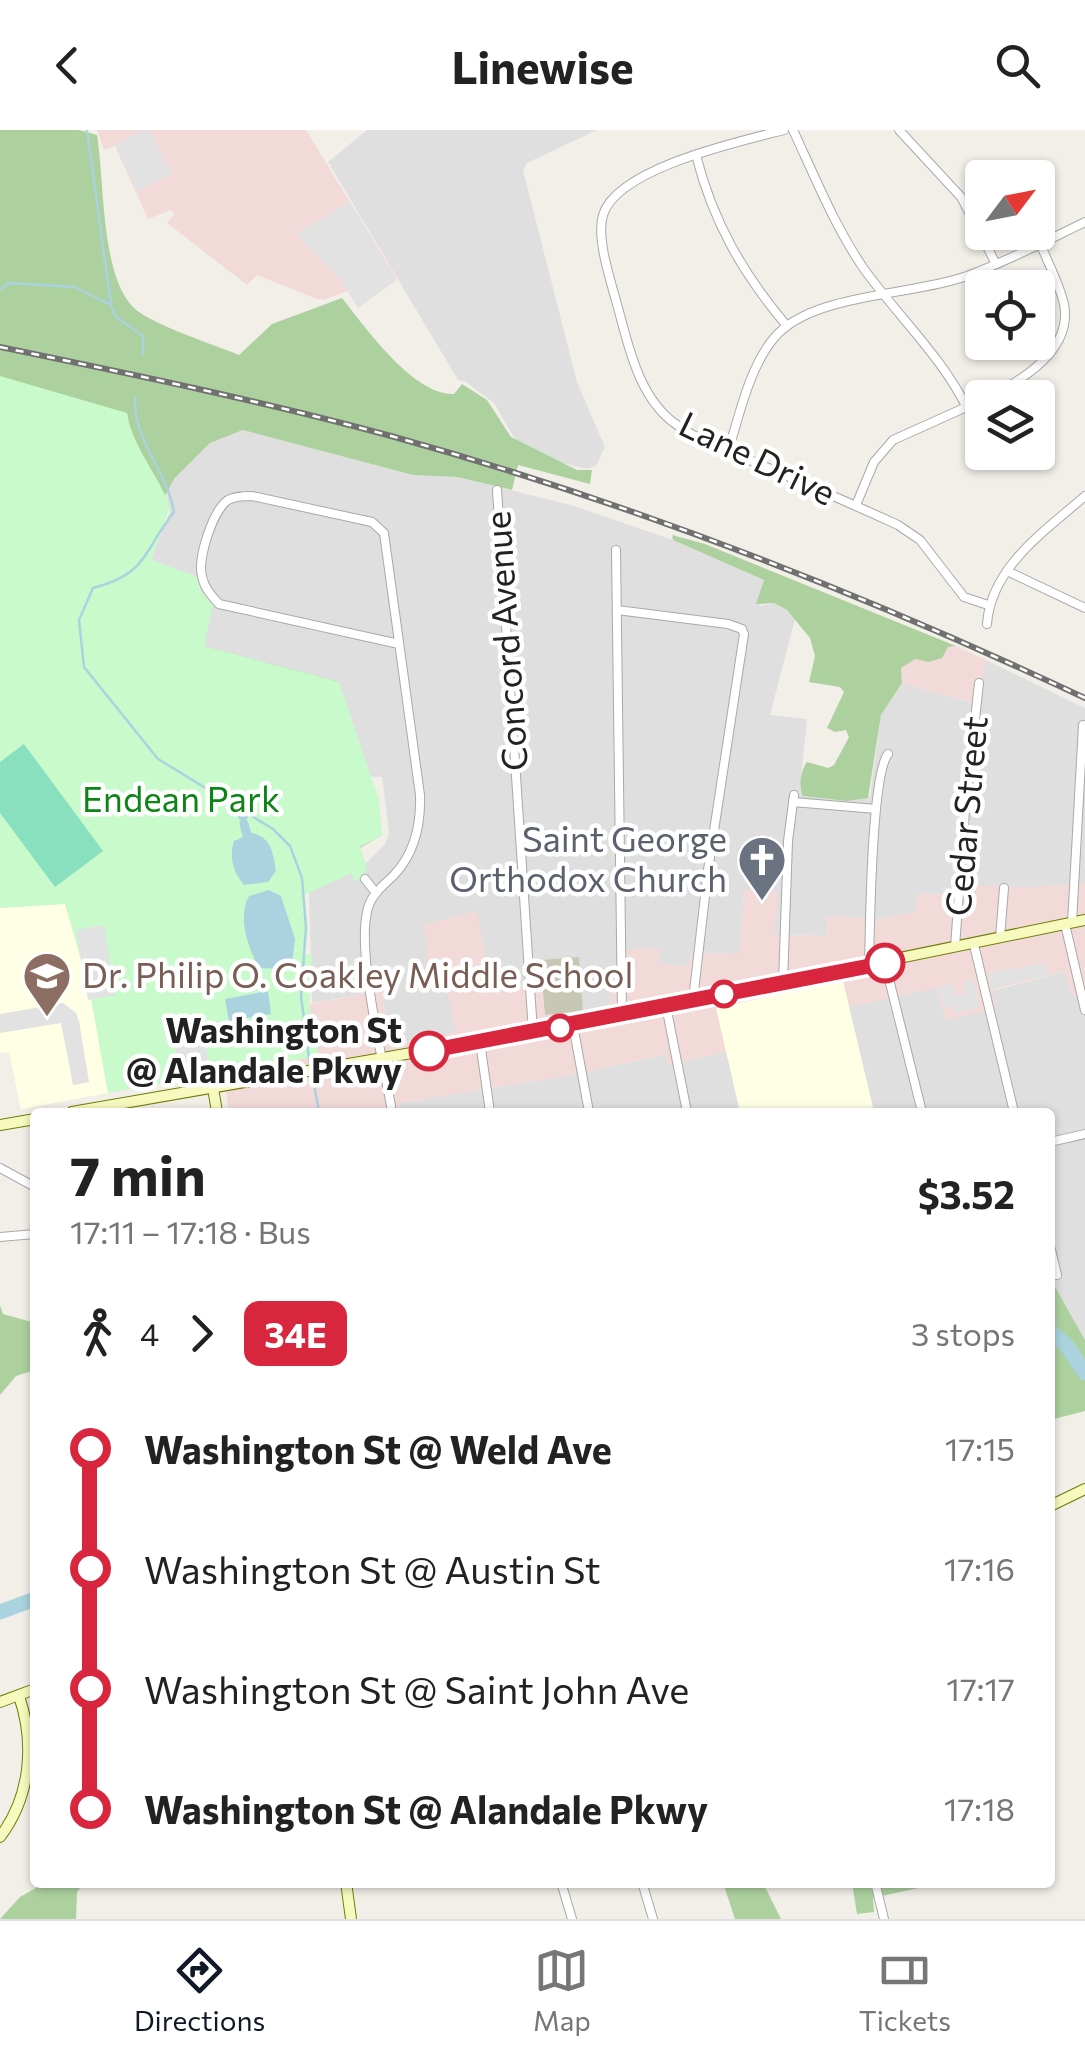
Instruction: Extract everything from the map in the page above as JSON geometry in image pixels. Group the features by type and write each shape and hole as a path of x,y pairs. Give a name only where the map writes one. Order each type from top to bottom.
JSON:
{"main road":[{"path":"96,1108 573,1025 1074,922"},
{"path":"213,1088 216,1108"},
{"path":"0,1125 30,1121"},
{"path":"1055,1504 1085,1490"},
{"path":"0,1702 30,1691"},
{"path":"0,1837 17,1807 28,1768 28,1737 19,1696"},
{"path":"347,1888 351,1919"}],"street":[{"name":"Lane Drive","path":"784,130 696,155 638,179 620,192 603,213 602,236 630,356 646,389 674,424 898,525 920,540 964,598 988,605"},
{"path":"793,130 846,240 965,405"},
{"path":"899,130 961,198 996,264"},
{"path":"696,155 705,189 732,252 787,326"},
{"path":"1055,237 1085,222"},
{"path":"728,450 759,363 774,338 787,326 814,309 944,283 1027,250"},
{"path":"1016,380 1039,366 1060,336 1065,308 1042,250"},
{"path":"856,506 874,462 893,440 965,409"},
{"name":"Concord Avenue","path":"497,490 533,1032"},
{"path":"391,1108 365,942 366,913 376,893 408,856 421,814 399,644 384,533 379,526 252,496 238,496 223,503 207,536 200,568 206,587 220,604 399,644"},
{"path":"986,624 988,605 1006,571 1085,496"},
{"path":"616,550 622,1014"},
{"path":"1006,571 1085,608"},
{"path":"617,610 728,624 742,628 744,638 708,870 693,1000"},
{"name":"Cedar Street","path":"955,948 979,683"},
{"path":"1083,726 1074,922 1085,1010"},
{"path":"869,966 876,809 882,765 888,754"},
{"path":"783,982 793,799 876,809"},
{"path":"365,879 376,893"},
{"path":"1000,938 1004,888"},
{"path":"974,944 1013,1108"},
{"path":"885,963 921,1108"},
{"path":"666,1006 686,1108"},
{"path":"573,1025 588,1108"},
{"path":"480,1042 489,1108"},
{"path":"1055,1141 1085,1134"},
{"path":"0,1168 30,1184"},
{"path":"0,1237 30,1234"},
{"path":"1055,1267 1057,1276"},
{"path":"564,1888 572,1919"},
{"path":"644,1888 654,1919"},
{"path":"876,1888 884,1919"}],"shaded area":[{"path":"97,130 306,130 397,279 358,308 348,291 317,299 257,275 247,285 167,223 174,214 171,210 148,219 115,146 104,150"},
{"path":"149,130 172,174 138,191 115,145"},
{"path":"367,130 597,130 527,163 523,170 577,382 605,447 596,466 587,469 562,463 516,441 494,403 458,380 328,162"},
{"path":"350,202 396,280 358,308 341,280 296,234"},
{"path":"243,430 413,475 457,477 571,505 673,540 764,580 760,606 774,603 795,619 770,715 807,719 800,790 870,796 881,715 902,683 977,704 986,660 1085,708 1085,883 955,896 918,893 916,912 879,919 828,916 826,936 775,935 744,890 741,953 691,954 689,966 659,964 659,949 626,967 610,968 611,1004 583,1011 578,957 540,960 542,985 491,993 476,911 429,969 410,973 446,983 457,1032 390,1044 381,991 312,1003 309,892 352,873 354,882 385,844 389,833 382,777 356,776 204,646 150,560 170,512 166,493 174,479 210,443"},
{"path":"956,646 986,660 978,704 902,683 901,668 906,663 915,659 929,662 948,647"},
{"path":"1085,883 1085,992 1072,995 1065,971 992,990 996,1009 945,1020 936,988 849,1007 842,981 717,1008 727,1052 668,1065 666,1054 572,1075 400,1103 401,1108 228,1108 223,1073 318,1056 309,1004 381,991 391,1044 456,1032 446,983 412,989 409,973 429,969 424,925 477,911 491,993 542,985 545,1015 611,1004 610,968 626,967 626,950 659,948 659,964 689,966 691,954 740,953 744,889 778,892 775,935 826,936 828,916 879,919 916,912 918,893 955,896 956,885 1029,887"},
{"name":"Dr. Philip O. Coakley Middle School","path":"65,904 89,987 108,1093 21,1109 9,1052 0,1053 0,908"},
{"path":"104,925 115,995 88,1000 76,930"},
{"path":"579,957 583,1011 545,1015 540,960"},
{"path":"1045,963 1048,975 1031,979 1027,976 991,989 988,973"},
{"path":"1066,971 1072,995 1085,992 1085,1340 1055,1287 1055,1108 873,1108 849,1007 936,987 945,1019 992,991"},
{"path":"973,979 980,1007 956,1014 952,1005 944,1008 938,987 954,984 956,995 966,993 964,981"},
{"path":"843,981 873,1108 739,1108 716,1008"},
{"path":"63,1003 76,1013 79,1021 89,1082 73,1085 61,1023 0,1033 0,1014"},
{"path":"203,1022 210,1076 179,1081 173,1027"},
{"path":"727,1052 739,1108 400,1108 399,1103 572,1075 667,1054 669,1064"}],"green space":[{"path":"0,130 79,130 97,135 106,231 117,280 126,299 148,318 239,355 272,324 342,298 392,358 423,384 454,394 462,384 487,400 511,437 577,470 592,470 590,484 518,465 512,490 457,477 413,475 243,430 210,443 174,479 155,514 150,560 187,579 204,646 339,682 382,835 360,848 367,870 355,883 352,873 304,894 0,505"},
{"name":"Endean Park","path":"0,376 127,413 134,437 170,506 151,560 196,576 201,591 213,605 204,646 339,682 379,800 382,835 360,847 367,870 355,883 352,873 304,895 308,932 304,954 312,955 309,1004 318,1056 108,1093 89,987 65,904 0,908"},
{"path":"672,535 705,544 956,646 948,647 942,658 929,662 915,659 901,668 902,683 881,715 868,798 847,801 803,796 801,779 807,762 828,768 834,765 849,737 846,730 835,732 827,728 844,692 840,687 809,682 815,656 810,638 787,610 774,603 756,604 764,580 673,540"},
{"path":"24,744 103,851 55,887 0,813 0,762"},
{"path":"1055,1287 1085,1340 1085,1411 1055,1419"},
{"path":"0,1305 3,1314 30,1322 30,1372 16,1376 0,1395"},
{"path":"36,1888 80,1888 76,1919 0,1919 20,1897"},
{"path":"725,1888 766,1888 781,1919 735,1919"},
{"path":"853,1888 918,1888 873,1898 874,1912 857,1914"}],"water":[{"path":"252,833 268,842 276,871 268,882 244,885 237,875 232,853 234,841"},
{"path":"269,890 281,896 295,939 292,965 287,969 259,968 245,932 249,896"},
{"path":"268,991 271,1014 229,1021 225,999"}],"waterway":[{"path":"87,130 111,305 115,316 143,336 143,354"},
{"path":"0,289 9,283 75,287 111,305"},
{"path":"135,397 139,428 165,482 174,512 135,568 93,588 79,620 84,667 158,759 273,829 290,846 302,878 306,927 301,996 310,1066"},
{"path":"243,817 244,813"},
{"path":"244,824 250,846"},
{"path":"312,1074 318,1108"},
{"path":"1055,1335 1085,1373"},
{"path":"0,1612 30,1601"}],"railway":[{"path":"0,347 343,423 569,490 830,586 1085,698"}],"bus line":[{"name":"34E","path":"429,1051 885,963"}],"place":[{"name":"Saint George Orthodox Church","path":"762,902"},
{"name":"Dr. Philip O. Coakley Middle School","path":"47,1018"},
{"name":"Washington St @ Alandale Pkwy","path":"429,1051"}]}
